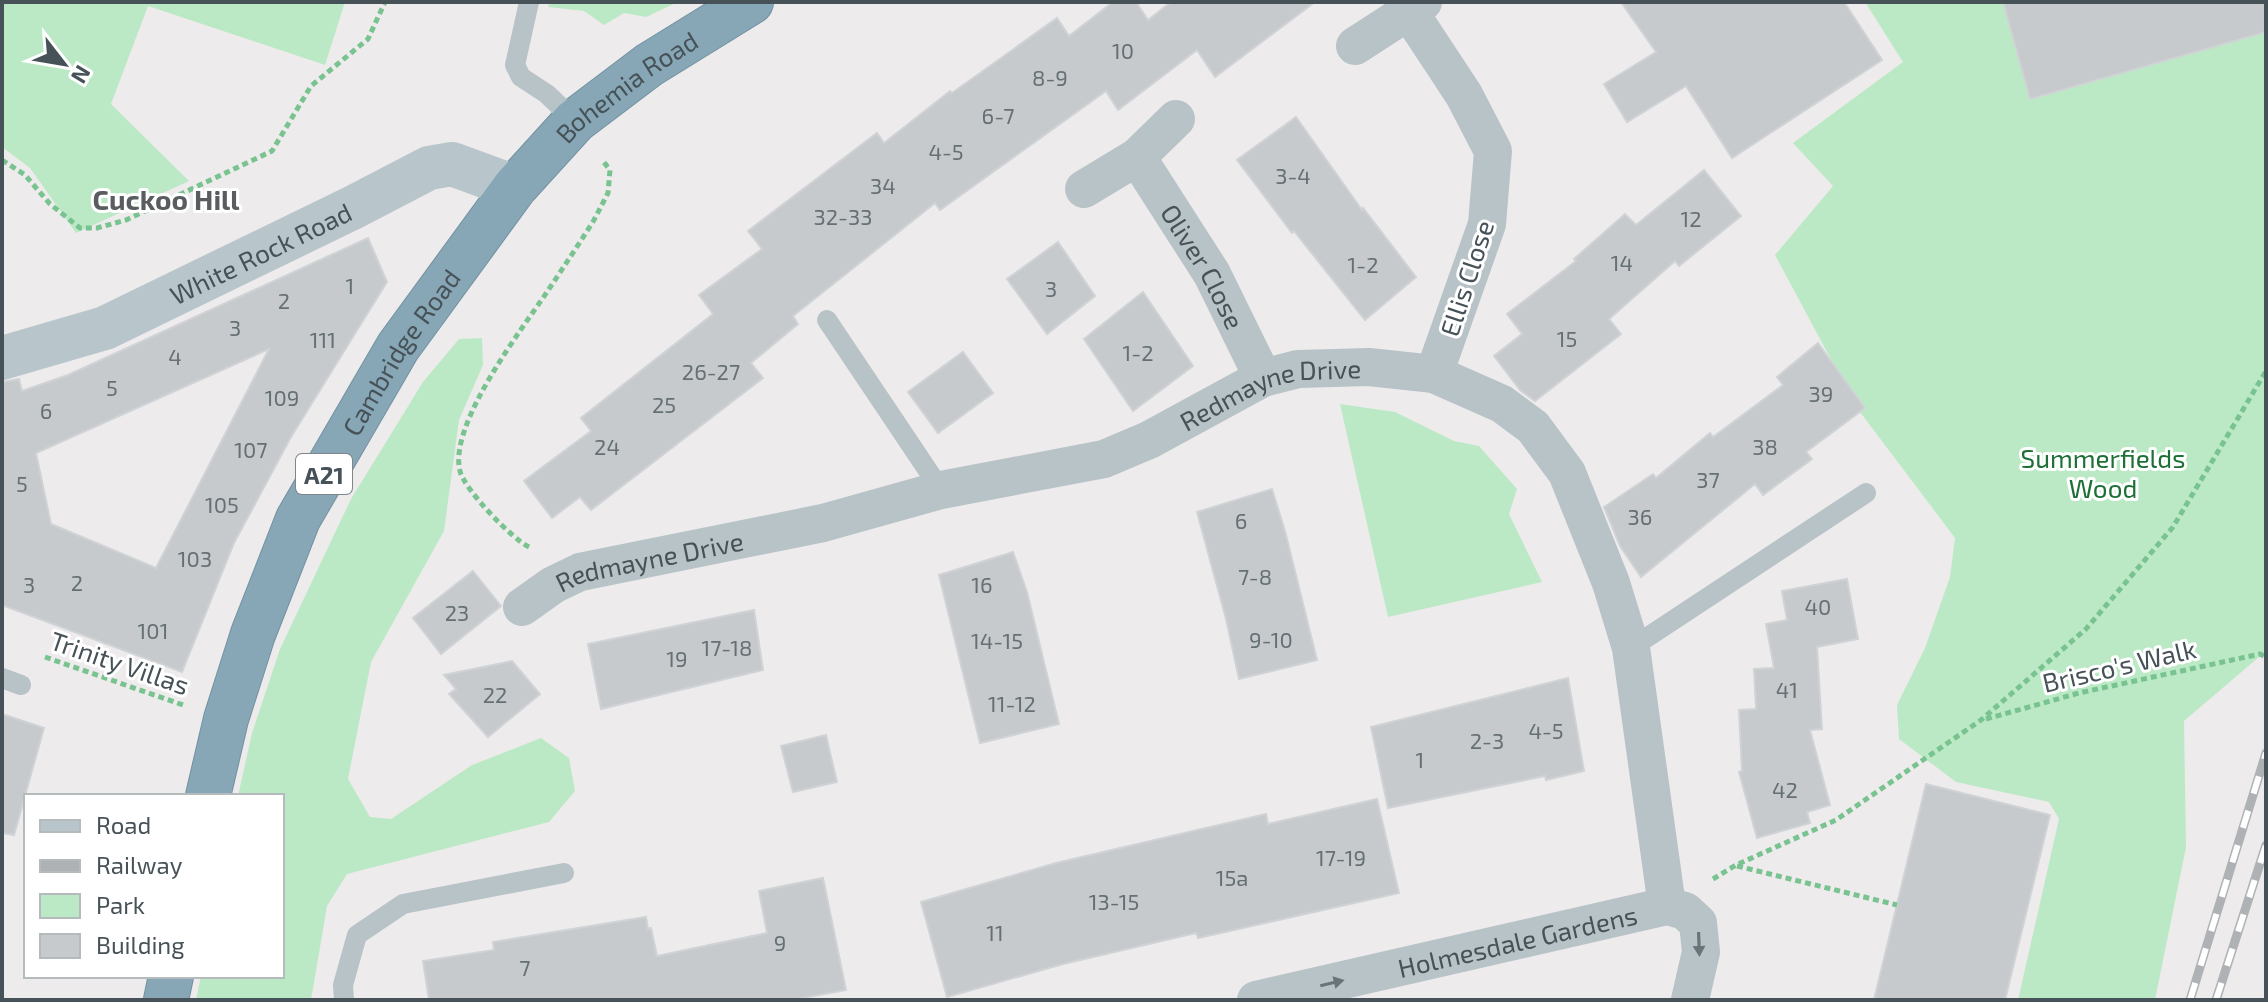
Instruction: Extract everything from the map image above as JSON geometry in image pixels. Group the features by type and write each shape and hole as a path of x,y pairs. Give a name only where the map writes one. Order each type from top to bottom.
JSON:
{"highway":[{"name":"Bohemia Road","path":"515,187 575,121 649,65 751,2"},
{"name":"Cambridge Road","path":"208,794 226,719 253,634 298,519 398,347 515,187"},
{"path":"166,1000 171,978"}],"street":[{"name":"Ellis Close","path":"1355,46 1416,7 1493,151 1487,224 1434,374"},
{"path":"1084,189 1137,157 1176,119"},
{"name":"Oliver Close","path":"1137,157 1212,274 1263,378"},
{"name":"White Rock Road","path":"2,358 105,328 429,168 452,164 515,187"},
{"name":"Redmayne Drive","path":"522,607 553,585 580,572 823,523 941,490 1104,459 1149,440 1263,378 1298,369 1369,367 1434,374 1502,404 1533,427 1567,473 1611,583 1631,648 1667,906"},
{"name":"Holmesdale Gardens","path":"1256,1000 1667,906 1685,911 1698,923 1701,952 1690,1000"}],"lane":[{"path":"529,2 515,65 521,77 547,94 575,121"},
{"path":"827,320 941,490"},
{"path":"1631,648 1866,493"},
{"path":"344,1000 343,985 357,935 403,904 564,873"}],"path":[{"path":"2,160 25,175 50,204 80,228 97,228 126,220 272,151 311,86 368,39 385,2"},
{"path":"575,121 610,170 608,193 594,220 491,372 460,445 459,470 468,486 521,543 580,572"},
{"path":"1667,906 1736,865 1836,820 1981,720 2086,629 2173,527 2266,371"},
{"name":"Trinity Villas","path":"32,653 226,719"},
{"name":"Brisco's Walk","path":"1981,720 2079,693 2260,654 2266,657"},
{"path":"1736,865 1897,905"}],"green space":[{"path":"2,2 345,2 325,65 148,6 111,104 189,181 76,233 30,168 2,147"},
{"path":"550,2 678,2 646,17 624,13 604,25 584,11 548,7"},
{"name":"Summerfields Wood","path":"1865,2 2003,2 2031,98 2266,32 2266,651 2184,721 2186,847 2155,1000 2018,1000 2059,819 2049,802 1956,782 1899,739 1897,705 1925,648 1950,577 1955,538 1857,408 1775,255 1833,186 1793,143 1903,62"},
{"path":"482,338 483,365 459,420 444,531 371,662 348,779 370,817 391,819 472,765 541,738 569,758 575,791 549,822 347,874 327,906 311,1000 196,1000 201,978 284,978 284,794 238,794 252,733 280,649 351,499 423,382 459,339"},
{"path":"1340,404 1395,412 1454,441 1479,446 1517,489 1509,514 1542,582 1388,617"}],"building":[{"path":"1113,2 1136,2 1148,20 1171,2 1315,2 1215,77 1197,50 1118,110 1106,91 940,210 935,203 793,316 798,324 751,363 763,378 591,510 580,497 552,518 524,481 591,431 581,418 713,314 699,295 762,249 748,231 877,133 884,143 950,91 952,93 1057,18 1069,36"},
{"path":"1621,2 1844,2 1882,60 1732,158 1686,86 1627,122 1604,84 1656,52"},
{"path":"2003,2 2266,2 2266,32 2030,99"},
{"path":"1296,117 1362,210 1416,277 1365,320 1294,231 1292,233 1237,160"},
{"path":"1704,170 1741,216 1679,266 1675,261 1609,319 1621,334 1535,401 1520,390 1494,356 1522,334 1507,314 1576,261 1574,259 1625,214 1636,225"},
{"path":"368,238 387,282 291,437 234,543 182,672 2,605 2,382 19,379 22,391 68,375","holes":["269,349 156,568 51,524 36,453"]},
{"path":"1058,242 1095,296 1047,334 1007,279"},
{"path":"1143,292 1193,366 1133,411 1084,339"},
{"path":"1818,343 1865,408 1806,452 1812,459 1763,495 1755,484 1641,577 1620,546 1604,507 1653,474 1656,478 1710,433 1713,437 1783,385 1777,377"},
{"path":"963,352 993,393 938,433 908,392"},
{"path":"1272,489 1317,660 1239,679 1197,512"},
{"path":"1013,552 1027,592 1059,724 980,743 939,575"},
{"path":"473,571 501,606 441,654 413,618"},
{"path":"1847,579 1858,639 1817,647 1822,729 1810,730 1830,805 1807,812 1810,823 1757,838 1739,772 1742,771 1739,710 1756,709 1754,669 1774,668 1766,624 1787,620 1782,591"},
{"path":"754,610 763,670 601,709 588,644"},
{"path":"512,661 540,694 488,737 449,694 456,689 444,675"},
{"path":"1568,678 1584,771 1388,808 1371,727"},
{"path":"2,714 44,728 14,835 2,833"},
{"path":"826,735 837,782 793,792 781,746"},
{"path":"1926,784 2050,815 2005,1000 1874,1000"},
{"path":"1377,799 1399,893 1198,938 1196,933 1063,964 947,997 921,902 1056,863 1266,814 1268,824"},
{"path":"823,878 846,990 792,1000 429,1000 423,961 494,950 493,942 646,917 657,956 767,933 759,891"}],"railway":[{"path":"2190,1000 2266,753"},
{"path":"2216,1000 2266,845"}],"district":[{"name":"Cuckoo Hill","path":"166,199"}]}
